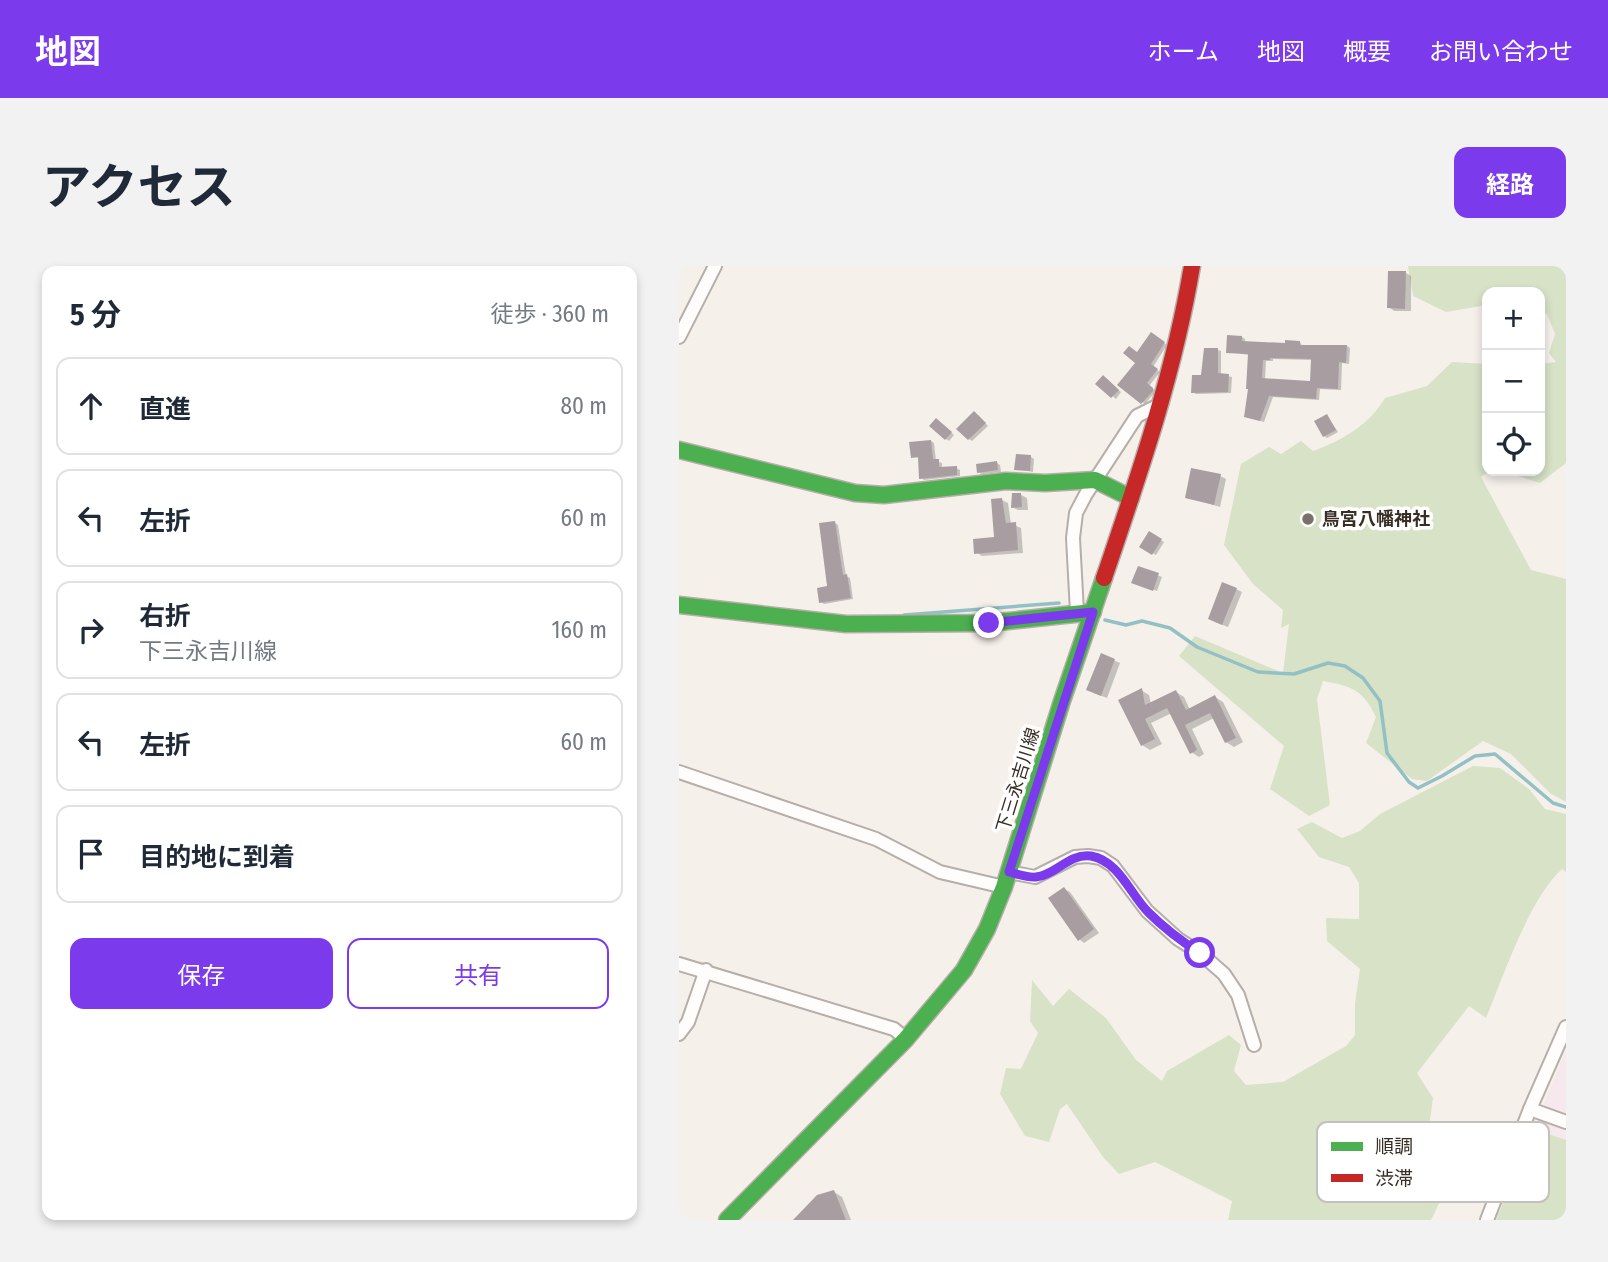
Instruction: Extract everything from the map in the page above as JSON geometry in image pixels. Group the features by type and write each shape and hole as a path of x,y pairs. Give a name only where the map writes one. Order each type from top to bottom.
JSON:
{"main road":[{"name":"下三永吉川線","path":"727,1220 906,1040 964,970 987,929 1007,879 1085,612 1131,498 1161,404 1184,314 1192,266"},
{"path":"679,450 855,493 874,495 1006,481 1045,483 1095,480 1131,498"},
{"path":"679,606 846,624 989,623 1085,612"}],"street":[{"path":"679,337 715,266"},
{"path":"1085,612 1073,538 1076,513 1137,416 1161,404"},
{"path":"679,772 876,839 940,872 1007,879 1035,877 1075,857 1101,858 1113,866 1147,911 1224,974 1238,995 1254,1045"},
{"path":"679,964 894,1029 906,1040"},
{"path":"679,1034 688,1022 706,970"},
{"path":"1524,1122 1566,1027"},
{"path":"1529,1109 1566,1122"},
{"path":"1487,1220 1494,1202"}],"shaded area":[{"path":"1566,1051 1566,1220 1497,1220 1504,1202 1549,1202 1549,1122 1536,1122"}],"green space":[{"path":"1408,266 1566,266 1566,463 1540,483 1518,476 1545,476 1545,363 1556,362 1549,353 1555,334 1545,314 1545,287 1482,287 1482,306 1446,312 1413,296"},
{"path":"1452,362 1482,364 1481,477 1531,570 1566,579 1566,802 1550,793 1511,754 1483,741 1427,781 1412,779 1366,743 1376,717 1361,695 1349,687 1323,681 1317,699 1330,805 1309,816 1270,789 1284,746 1179,656 1195,636 1283,673 1289,624 1281,628 1283,610 1253,584 1224,545 1241,464 1269,447 1281,454 1301,441 1313,451 1335,442 1363,424 1385,398 1427,386"},
{"path":"1473,766 1500,768 1529,789 1545,809 1566,814 1566,872 1562,869 1550,882 1528,918 1486,1018 1469,1006 1417,1073 1433,1098 1430,1122 1317,1122 1317,1202 1440,1202 1431,1220 1228,1220 1232,1201 1155,1162 1119,1174 1103,1157 1067,1104 1060,1109 1049,1142 1025,1136 1000,1094 1006,1068 1021,1069 1038,1033 1030,1021 1032,980 1053,1006 1069,989 1106,1018 1136,1060 1162,1081 1167,1071 1229,1035 1241,1045 1234,1071 1246,1085 1283,1082 1346,1046 1355,1035 1355,1003 1360,969 1327,941 1326,918 1359,919 1359,883 1349,867 1319,857 1297,829 1312,822 1342,838 1360,831 1380,814"},
{"path":"1549,1134 1566,1140 1566,1220 1496,1220 1503,1202 1549,1202"}],"building":[{"path":"1388,271 1406,271 1405,309 1387,308"},
{"path":"1151,332 1165,342 1151,364 1158,369 1147,383 1153,391 1141,404 1117,385 1135,363 1123,353 1129,346 1137,352"},
{"path":"1227,335 1242,336 1242,341 1285,343 1285,340 1300,341 1300,345 1347,345 1346,363 1339,362 1338,389 1317,388 1316,399 1269,396 1260,421 1244,417 1248,389 1248,354 1226,353","holes":["1311,359 1310,381 1262,378 1263,360"]},
{"path":"1204,348 1218,348 1218,373 1229,374 1228,392 1191,393 1192,375 1201,375"},
{"path":"1103,375 1119,390 1111,398 1095,384"},
{"path":"974,411 986,423 968,440 956,429"},
{"path":"1327,414 1336,430 1323,437 1314,421"},
{"path":"936,418 952,432 945,440 929,426"},
{"path":"931,440 933,459 939,459 939,467 957,466 957,475 919,479 918,457 911,458 909,442"},
{"path":"1016,454 1031,455 1030,471 1014,470"},
{"path":"997,461 998,470 977,473 976,464"},
{"path":"1191,468 1221,474 1214,505 1185,498"},
{"path":"1012,493 1021,493 1022,507 1011,508"},
{"path":"1002,498 1006,523 1016,522 1018,550 974,554 973,539 994,537 991,499"},
{"path":"835,521 843,575 847,574 851,598 819,603 817,588 827,586 819,523"},
{"path":"1149,531 1162,539 1152,555 1139,547"},
{"path":"1138,566 1159,573 1153,591 1131,583"},
{"path":"1222,582 1237,588 1222,625 1208,619"},
{"path":"1101,653 1115,659 1101,696 1086,690"},
{"path":"1142,688 1145,705 1176,690 1186,710 1215,695 1236,738 1225,743 1210,713 1185,725 1197,750 1190,754 1167,708 1145,719 1155,739 1141,746 1118,700"},
{"path":"1064,887 1094,929 1078,941 1048,898"},
{"path":"834,1190 846,1220 793,1220 817,1195"}],"waterway":[{"path":"904,615 1059,603"},
{"path":"1105,620 1126,625 1142,621 1170,628 1197,647 1258,672 1294,674 1328,663 1345,666 1363,678 1380,701 1387,753 1409,782 1418,788 1475,756 1495,754 1553,803 1566,807"}],"traffic: fast":[{"path":"679,450 855,493 884,495 1006,481 1045,483 1095,480 1131,498"},
{"path":"727,1220 906,1039 964,970 987,929 1004,887 1104,578"},
{"path":"679,605 846,624 989,623 1093,612"}],"traffic: jam":[{"path":"1104,578 1165,385 1192,266"}],"place":[{"name":"鳥宮八幡神社","path":"1308,519"}],"route":[{"path":"989,623 1093,612 1062,701 1009,872 1035,877 1046,874 1075,857 1101,858 1113,866 1147,911 1178,939 1200,953"}]}
